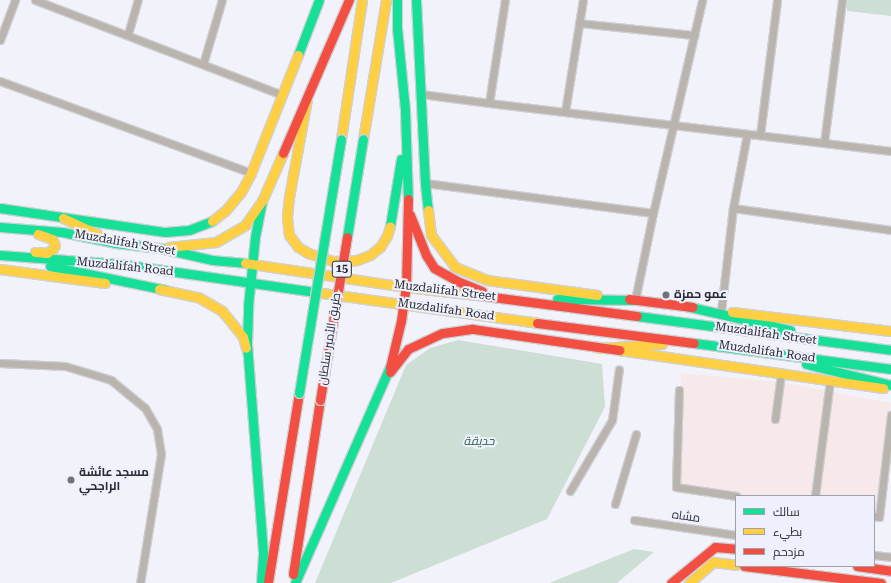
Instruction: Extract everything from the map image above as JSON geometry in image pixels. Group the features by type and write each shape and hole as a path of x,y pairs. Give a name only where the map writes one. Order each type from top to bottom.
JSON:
{"main road":[{"path":"0,208 165,232 189,230 212,221 225,211 241,192 251,173 319,0"},
{"path":"160,248 216,242 245,225 262,201 349,0"},
{"name":"طريق الأمير سلطان","path":"268,583 341,139 362,0"},
{"name":"طريق الأمير سلطان","path":"292,583 320,400 386,0"},
{"path":"295,583 389,373 401,321 402,304 406,287 408,210 406,132 397,28 397,0"},
{"path":"416,0 425,183 431,235 455,266 487,280 721,311 891,331"},
{"path":"307,99 289,196 287,217 289,235 298,247 308,253 333,261 357,260 370,255 380,246 387,236 391,220 406,132"},
{"path":"261,583 263,552 248,354 251,283 255,237 262,201"},
{"path":"408,210 426,255 434,268 457,281 497,297 635,300"},
{"path":"63,218 115,243"},
{"path":"0,228 45,235 52,239 55,245 53,249 47,253 0,250"},
{"name":"Muzdalifah Street","path":"0,228 62,232 115,243 160,248 212,260 253,264 406,287 497,297 891,350"},
{"name":"Muzdalifah Road","path":"0,255 10,257 121,264 419,307 891,369"},
{"path":"10,257 198,297 222,311 243,337 248,354"},
{"path":"235,281 244,277 246,270 238,263"},
{"path":"0,269 166,290"},
{"path":"419,307 409,300 410,292 421,289"},
{"path":"686,306 871,348"},
{"path":"389,373 408,349 443,333 473,329 891,389"},
{"path":"599,348 691,342"},
{"path":"714,346 788,360 891,385"},
{"path":"671,583 715,547 735,550"},
{"path":"689,583 713,562 735,565"},
{"path":"752,567 881,583"},
{"path":"863,567 891,571"}],"street":[{"path":"0,40 15,0"},
{"path":"35,0 128,34 282,95"},
{"path":"128,34 138,0"},
{"path":"203,64 222,0"},
{"path":"488,103 505,0"},
{"path":"565,112 583,0"},
{"path":"635,300 652,213 702,0"},
{"path":"760,136 778,0"},
{"path":"824,143 842,0"},
{"path":"579,23 694,35"},
{"path":"0,81 251,173"},
{"path":"421,94 891,151"},
{"path":"721,311 733,208 747,134"},
{"path":"425,183 652,213"},
{"path":"733,208 891,230"},
{"path":"0,363 65,366 110,380 145,408 157,429 161,454 140,583"},
{"path":"570,491 612,420 619,369"},
{"path":"775,419 781,374"},
{"path":"814,495 830,381"},
{"path":"679,390 676,487 735,496"},
{"path":"875,516 879,517 891,415"},
{"path":"615,504 636,434"},
{"name":"مشاه","path":"634,520 735,535"},
{"path":"875,555 891,557"}],"shaded area":[{"path":"681,373 780,382 891,403 879,517 875,516 875,495 735,496 676,487"}],"green space":[{"path":"847,0 891,0 891,16 847,11"},
{"name":"حديقة","path":"458,340 602,364 605,407 547,519 391,583 315,583 406,365 430,348"},
{"path":"634,549 654,552 617,583 549,583"}],"traffic: fast":[{"path":"298,55 319,0"},
{"path":"397,0 397,28 405,110 408,199"},
{"path":"416,0 425,183 428,210"},
{"path":"299,393 341,139"},
{"path":"347,237 363,139"},
{"path":"390,226 401,159"},
{"path":"261,583 263,552 247,342 248,306 255,237 262,201"},
{"path":"0,208 165,232 189,230 212,221"},
{"path":"0,227 62,232 115,243 160,248 212,260 245,263"},
{"path":"0,255 121,264 322,293"},
{"path":"50,266 166,290"},
{"path":"557,299 635,300"},
{"path":"686,306 790,330"},
{"path":"637,316 891,350"},
{"path":"694,343 891,369"},
{"path":"806,364 891,385"},
{"path":"295,583 390,367"}],"traffic: slow":[{"path":"341,139 362,0"},
{"path":"363,139 386,0"},
{"path":"212,221 225,211 241,192 251,173 298,55"},
{"path":"307,99 289,197 287,217 289,235 298,247 308,253 333,261 357,260 370,255 380,247 387,236 390,226"},
{"path":"169,247 216,242 245,225 262,201 283,153"},
{"path":"428,210 431,235 455,267 487,280 597,295"},
{"path":"63,218 98,234"},
{"path":"35,252 47,253 53,249 55,245 52,239 38,234"},
{"path":"245,263 406,287 485,296"},
{"path":"0,269 105,283"},
{"path":"159,289 198,297 222,311 243,337 246,348"},
{"path":"322,293 537,323"},
{"path":"732,312 891,331"},
{"path":"599,348 662,344"},
{"path":"619,350 883,388"},
{"path":"689,583 713,562 735,565"}],"traffic: jam":[{"path":"283,153 349,0"},
{"path":"390,367 401,321 406,287 408,199"},
{"path":"410,215 426,255 434,268 457,281 482,291"},
{"path":"320,400 347,237"},
{"path":"485,296 637,316"},
{"path":"629,299 692,307"},
{"path":"537,323 694,343"},
{"path":"390,372 408,349 443,333 473,329 619,350"},
{"path":"268,582 299,393"},
{"path":"293,574 320,400"},
{"path":"671,583 715,547 735,549"},
{"path":"752,567 881,583"},
{"path":"864,567 891,571"}],"place":[{"name":"عمو حمزة","path":"666,295"},
{"name":"مسجد عائشة الراجحي","path":"71,480"}]}
